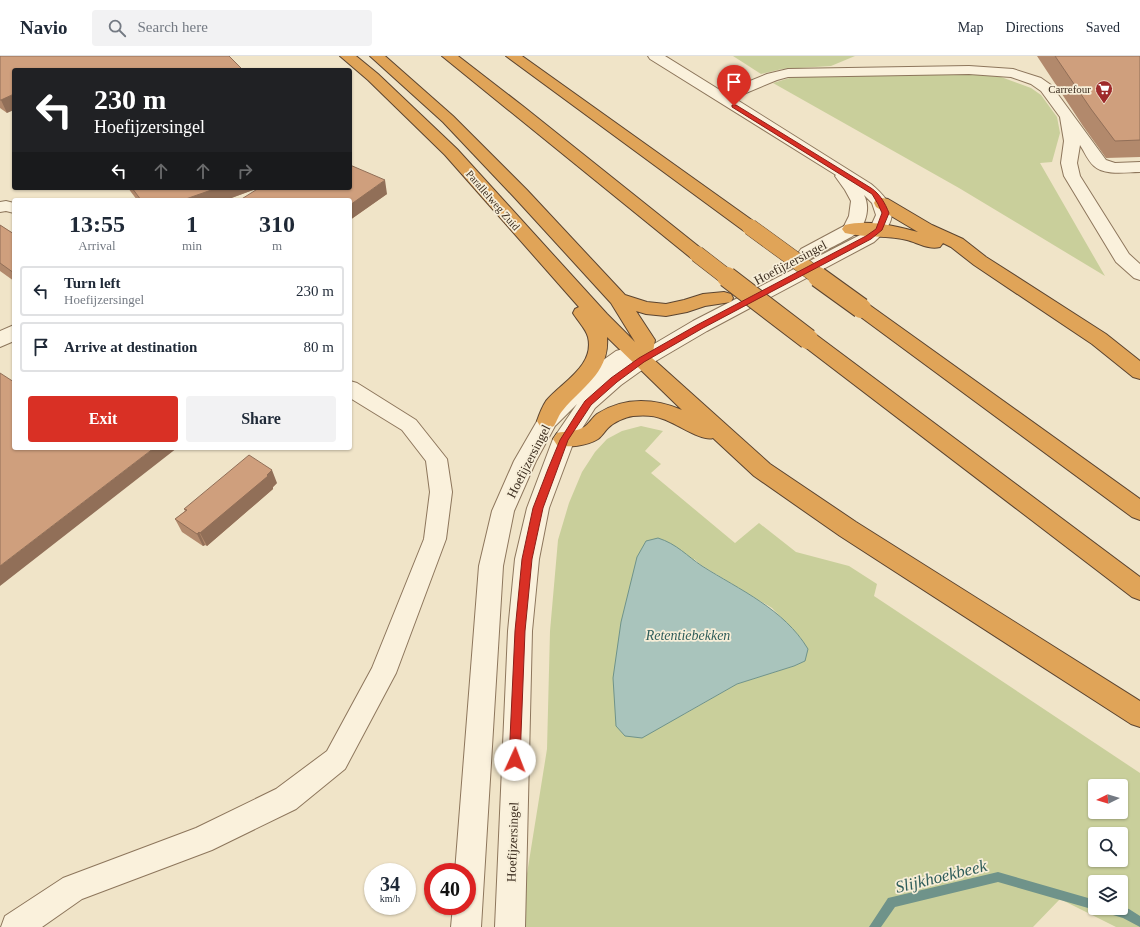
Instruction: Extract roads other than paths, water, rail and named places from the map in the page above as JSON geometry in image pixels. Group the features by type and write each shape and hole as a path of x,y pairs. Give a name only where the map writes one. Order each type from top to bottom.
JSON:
{"highway":[{"name":"Parallelweg Zuid","path":"348,56 384,87 451,152 600,319 640,350"},
{"name":"Parallelweg Zuid","path":"377,56 407,81 480,151 618,299 640,350"},
{"path":"448,56 520,110 696,254 1140,590"},
{"path":"513,56 1140,512"},
{"path":"882,204 926,229 957,243 980,261 1098,339 1140,372"},
{"path":"851,228 879,230 928,240 980,261"},
{"path":"547,421 553,406 587,373 595,361 598,347 597,335 580,310 569,283"},
{"path":"618,299 646,308 666,310 687,306 704,300 724,298"},
{"path":"640,350 732,444 762,470 848,529 1140,715"},
{"path":"564,440 589,434 604,420 624,410 650,407 668,412 732,444"}],"street":[{"path":"655,56 874,193 882,204 885,213 879,230"},
{"path":"839,72 867,59"},
{"path":"721,98 779,74 969,70 1013,73 1036,81 1046,88 1100,163 1113,168 1140,167"},
{"path":"1066,115 1072,134 1072,145 1068,165 1072,176 1122,258 1140,274"},
{"path":"837,169 853,189 859,201 858,216 851,228"},
{"path":"0,207 6,206 12,208"},
{"name":"Hoefijzersingel","path":"466,927 491,566 503,511 525,461 547,421 574,394 599,373 640,350 724,298 851,228"},
{"name":"Hoefijzersingel","path":"510,927 520,631 527,559 538,508 564,440 588,403 614,380 640,350 700,326 868,238 879,230"},
{"path":"0,340 12,333"},
{"path":"16,927 73,888 202,840 286,799 336,760 384,673 435,539 441,492 436,459 409,426 352,389"}],"water":[{"name":"Retentiebekken","path":"658,538 676,547 702,566 746,592 774,611 798,635 808,649 805,661 794,666 737,684 642,738 625,736 616,726 613,678 621,622 637,557 646,541"}],"waterway":[{"name":"Slijkhoekbeek","path":"874,927 892,902 998,877 1088,903"},
{"name":"Slijkhoekbeek","path":"1128,915 1140,922"}],"place":[{"name":"Carrefour","path":"1104,104"}]}
